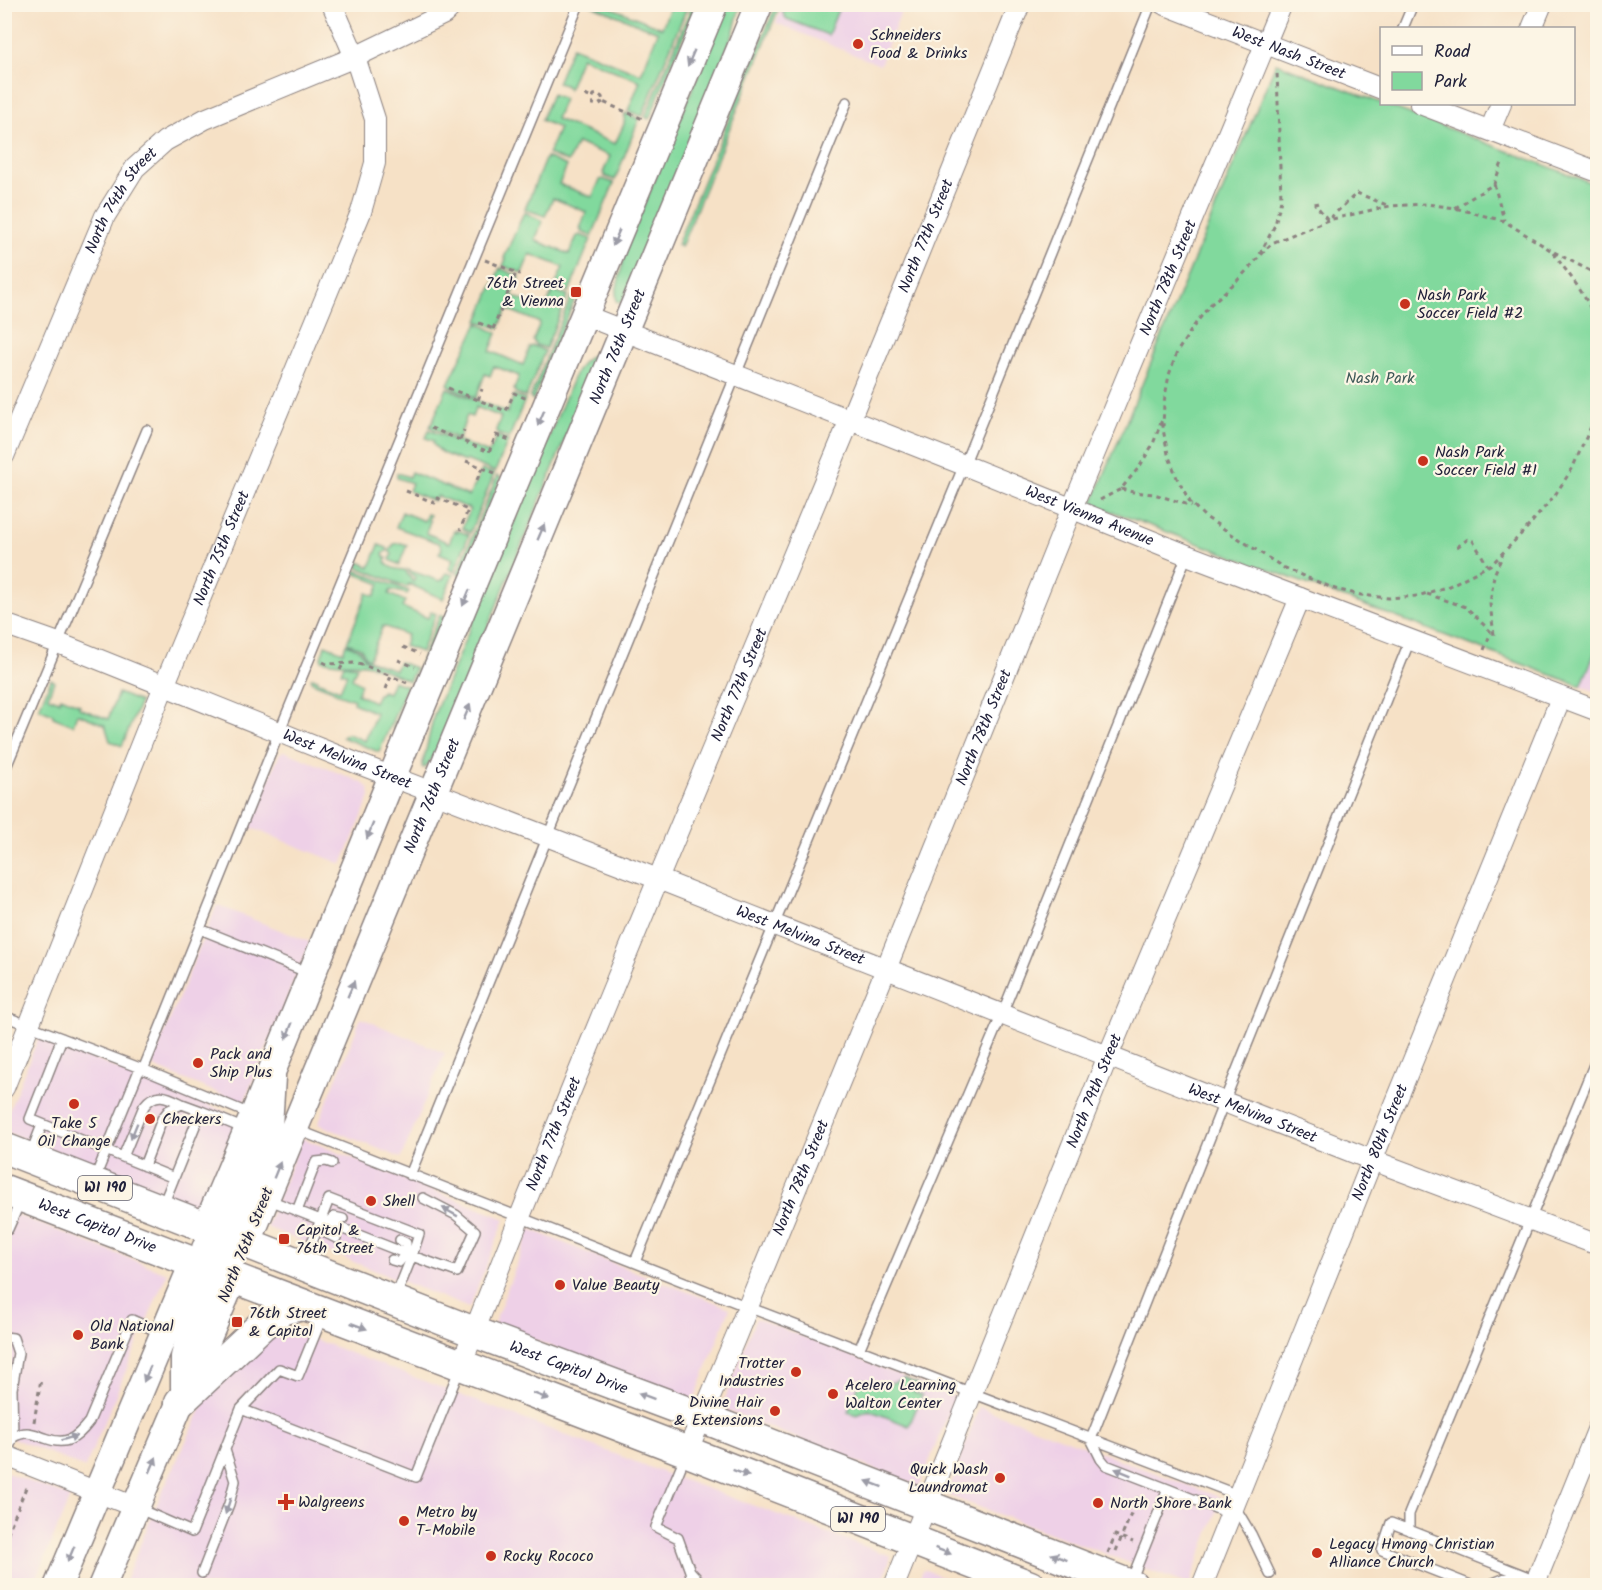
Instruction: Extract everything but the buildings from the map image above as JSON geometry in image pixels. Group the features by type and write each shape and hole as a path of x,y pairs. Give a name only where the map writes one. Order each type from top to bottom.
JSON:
{"main road":[{"name":"North 76th Street","path":"58,1586 164,1334 212,1270 227,1236 251,1123 392,777 714,4"},
{"name":"North 76th Street","path":"212,1270 227,1236 265,1198 759,4"},
{"path":"227,1236 237,1217 267,1126 270,1077"},
{"name":"West Capitol Drive","path":"17,1153 474,1332 701,1417 1132,1585"},
{"name":"West Capitol Drive","path":"13,1193 1030,1586"},
{"path":"102,1586 183,1395 186,1357 212,1270"},
{"path":"183,1395 283,1309 314,1308"}],"street":[{"name":"North 75th Street","path":"4,1088 164,686 361,212 375,164 375,119 355,57 332,4"},
{"name":"North 74th Street","path":"4,456 105,216 135,168 165,141 205,119 355,57 444,14 454,4"},
{"name":"North 77th Street","path":"461,1365 519,1216 1020,4"},
{"name":"West Nash Street","path":"1163,4 1380,86"},
{"name":"North 78th Street","path":"687,1452 886,969 1072,508 1282,4"},
{"path":"1532,27 1542,4"},
{"path":"1423,105 1598,172"},
{"path":"1490,130 1501,105"},
{"name":"West Vienna Avenue","path":"584,315 850,419 1186,555 1598,711"},
{"name":"North 79th Street","path":"894,1586 1108,1056 1300,598"},
{"name":"West Melvina Street","path":"4,624 58,643 392,777 774,924 1372,1160 1598,1245"},
{"name":"North 80th Street","path":"1202,1586 1372,1160 1561,698"},
{"path":"1530,1579 1598,1428"},
{"path":"8,1449 135,1508"}],"lane":[{"path":"93,1183 200,929 579,4"},
{"path":"635,1262 964,465 1151,4"},
{"path":"1403,27 1413,4"},
{"path":"411,1175 847,102"},
{"path":"4,772 147,430"},
{"path":"860,1350 1002,1014 1186,555"},
{"path":"1234,1505 1168,1489 1106,1465 1091,1439 1410,640"},
{"path":"200,929 312,974"},
{"path":"4,1016 141,1069 251,1123"},
{"path":"62,1038 30,1119 174,1178"},
{"path":"1409,1530 1409,1514 1598,1055"},
{"path":"123,1157 144,1106 149,1099 158,1096 166,1096 201,1111 251,1123"},
{"path":"144,1166 162,1119 170,1110 182,1104"},
{"path":"161,1210 201,1111"},
{"path":"17,1153 42,1125"},
{"path":"294,1128 1091,1439 1234,1505 1270,1574"},
{"path":"297,1211 316,1162 332,1163"},
{"path":"4,1228 8,1229 13,1193"},
{"path":"265,1198 457,1272 475,1231 456,1215 423,1198"},
{"path":"303,1265 323,1222 329,1199 419,1234 409,1254 394,1301"},
{"path":"323,1222 334,1217 343,1219"},
{"path":"323,1222 328,1234 336,1238"},
{"path":"400,1240 406,1243 409,1254"},
{"path":"392,1260 399,1262 409,1254"},
{"path":"135,1508 192,1532 241,1409 279,1369 298,1376 314,1308"},
{"path":"8,1449 25,1432 53,1441 67,1441 79,1435 89,1422 132,1320 164,1334"},
{"path":"4,1337 13,1338 18,1353 12,1389 8,1449"},
{"path":"241,1409 416,1477 461,1365"},
{"path":"202,1574 229,1504 234,1481 225,1450"},
{"path":"687,1452 656,1527 678,1538 693,1586"},
{"path":"1132,1585 1168,1489"},
{"path":"1473,1586 1382,1550 1391,1523 1530,1579"},
{"path":"690,1571 704,1586"},
{"path":"1486,1586 1530,1579"}],"path":[{"path":"1257,258 1275,225 1281,200 1277,70"},
{"path":"592,98 596,94 601,96 603,102"},
{"path":"585,95 592,98"},
{"path":"592,98 593,104 598,105 603,102"},
{"path":"603,102 644,118"},
{"path":"1503,160 1494,184 1504,221"},
{"path":"1455,208 1494,184"},
{"path":"1328,220 1357,191 1390,206"},
{"path":"1389,201 1390,206"},
{"path":"1317,203 1315,204 1328,220"},
{"path":"1598,275 1552,251 1504,221 1455,208 1427,204 1390,206 1328,220 1272,243 1201,316 1177,352 1168,375 1163,429 1177,478 1190,502 1204,516 1284,568 1335,590 1389,598 1418,596 1449,586 1488,566 1504,552 1555,495 1572,469 1598,411"},
{"path":"1552,251 1577,286 1595,317 1598,328"},
{"path":"475,256 518,273 494,329 479,323"},
{"path":"448,387 506,411 514,393 527,399"},
{"path":"478,400 482,389"},
{"path":"1100,500 1121,489 1140,466 1153,444 1163,416"},
{"path":"431,428 489,452 496,435 510,440"},
{"path":"460,440 464,430"},
{"path":"466,461 496,474"},
{"path":"477,480 482,468"},
{"path":"1121,489 1154,494 1196,507"},
{"path":"406,491 435,503 437,498 468,510 460,529 466,532"},
{"path":"1457,547 1468,539 1473,541 1488,566"},
{"path":"1426,593 1466,607 1494,635 1490,604 1494,575 1504,552"},
{"path":"403,647 422,655"},
{"path":"398,660 417,667"},
{"path":"323,662 366,666 410,684"},
{"path":"340,670 343,664"},
{"path":"386,689 391,676"},
{"path":"33,1434 41,1379"},
{"path":"4,1542 27,1485"},
{"path":"1116,1551 1139,1494"},
{"path":"1107,1555 1115,1535 1122,1538"}],"shaded area":[{"name":"Schneiders Food & Drinks","path":"783,5 904,5 880,65 776,23"},
{"path":"1597,645 1597,692 1581,686"},
{"path":"284,751 361,782 369,788 370,797 342,864 249,827 280,753"},
{"path":"217,905 310,942 245,1100 240,1102 154,1067 152,1063"},
{"path":"361,1018 445,1053 401,1158 318,1124"},
{"path":"38,1039 43,1039 238,1117 204,1199 198,1203 186,1204 9,1133 4,1123"},
{"path":"302,1138 505,1219 469,1308 266,1227"},
{"path":"4,1210 167,1273 85,1468 5,1435"},
{"path":"530,1229 730,1308 693,1403 494,1324"},
{"path":"756,1318 955,1397 919,1487 721,1408"},
{"path":"277,1325 675,1477 891,1556 881,1586 123,1586 162,1492 205,1401"},
{"path":"979,1407 1222,1498 1189,1585 947,1495"},
{"path":"5,1472 70,1497 34,1585 5,1585"},
{"path":"923,1569 965,1585 917,1585"}],"green space":[{"path":"785,4 840,5 828,35 787,19 783,12"},
{"path":"591,5 605,5 662,28 671,5 688,5 642,116 628,111 640,81 581,57 568,90 565,85 557,83 572,47 641,74 658,32"},
{"path":"727,5 740,6 733,34 622,303 616,301 626,249"},
{"path":"776,5 780,5 681,247 677,245"},
{"path":"692,6 695,8 649,119 645,117"},
{"name":"Nash Park","path":"1276,63 1380,103 1380,105 1387,105 1597,185 1598,645 1581,686 1092,504"},
{"path":"552,94 564,99 556,119 615,144 624,124 625,113 639,119 615,180 604,176 603,173 610,156 577,143 568,162 548,154 559,128 541,120"},
{"path":"546,157 567,166 559,184 592,197 600,180 614,183 592,236 581,232 582,229 580,229 586,212 553,198 545,216 525,209"},
{"path":"524,212 543,221 535,240 569,254 577,236 591,239 569,292 556,284 563,267 530,254 522,273 503,266 506,259 504,258"},
{"path":"500,268 520,277 512,296 545,309 553,291 568,295 546,348 536,345 533,341 540,323 507,309 499,328 478,321"},
{"path":"571,297 575,299 533,400 530,398"},
{"path":"478,323 497,333 490,351 523,365 530,347 534,346 545,351 526,397 516,393 514,389 519,376 494,366 490,376 485,374 476,398 448,384"},
{"path":"596,352 600,354 436,753 425,768 422,767 434,715 574,376 582,363"},
{"path":"447,388 507,413 514,395 525,400 509,438 498,434 496,430 501,417 476,407 472,417 467,415 459,439 430,427"},
{"path":"429,430 489,453 497,436 508,441 495,472 442,453 433,444 434,441 426,438"},
{"path":"482,470 494,474 470,533 462,528 470,509 437,496 434,501 409,491 412,483 397,478 397,473 409,477 411,472 469,496"},
{"path":"497,476 501,478 461,575 457,574"},
{"path":"402,512 424,521 427,514 430,515 426,533 449,543 454,531 469,535 454,572 449,569 453,559 439,553 442,549 439,543 396,527"},
{"path":"394,544 407,545 399,565 390,560 392,554 389,551"},
{"path":"379,545 387,548 383,554 387,558 385,562 394,568 405,570 413,582 415,577 408,570 440,581 446,573 453,575 443,599 409,584 407,587 357,567 359,562 370,567"},
{"path":"355,570 409,591 407,594 391,590 389,594 405,601 402,607 428,618 431,612 436,614 421,652 404,646 407,635 383,626 369,659 366,658 361,648 347,643 367,593 375,596 380,584 354,573"},
{"path":"440,615 444,617 397,731 393,729"},
{"path":"346,644 360,650 365,659 395,670 399,662 415,668 409,681 370,665 322,660 325,645 343,652"},
{"path":"344,664 357,666 352,678 361,684 357,694 374,702 382,691 388,693 393,681 407,686 379,752 342,737 348,734 365,741 376,713 353,703 354,700 312,682 311,678 318,679 317,681 340,690 347,674 341,672"},
{"path":"51,679 54,681 48,697 59,701 61,697 80,705 79,708 108,719 118,693 140,702 122,746 110,741 105,725 77,714 73,725 39,708"},
{"path":"904,1378 917,1384 914,1392 922,1395 909,1426 869,1410 857,1415 848,1412 861,1379 881,1387"}],"place":[{"name":"Schneiders Food & Drinks","path":"858,44"},
{"name":"76th Street & Vienna","path":"576,292"},
{"name":"Nash Park Soccer Field #2","path":"1405,304"},
{"name":"Nash Park Soccer Field #1","path":"1423,461"},
{"name":"Pack and Ship Plus","path":"198,1063"},
{"name":"Take 5 Oil Change","path":"74,1104"},
{"name":"Checkers","path":"150,1119"},
{"name":"Shell","path":"371,1201"},
{"name":"Capitol & 76th Street","path":"284,1239"},
{"name":"Value Beauty","path":"560,1285"},
{"name":"76th Street & Capitol","path":"237,1322"},
{"name":"Old National Bank","path":"78,1335"},
{"name":"Trotter Industries","path":"796,1372"},
{"name":"Acelero Learning Walton Center","path":"833,1394"},
{"name":"Divine Hair & Extensions","path":"775,1411"},
{"name":"Quick Wash Laundromat","path":"1000,1478"},
{"name":"Walgreens","path":"286,1502"},
{"name":"North Shore Bank","path":"1098,1503"},
{"name":"Metro by T-Mobile","path":"404,1521"},
{"name":"Legacy Hmong Christian Alliance Church","path":"1317,1553"},
{"name":"Rocky Rococo","path":"491,1556"}]}
